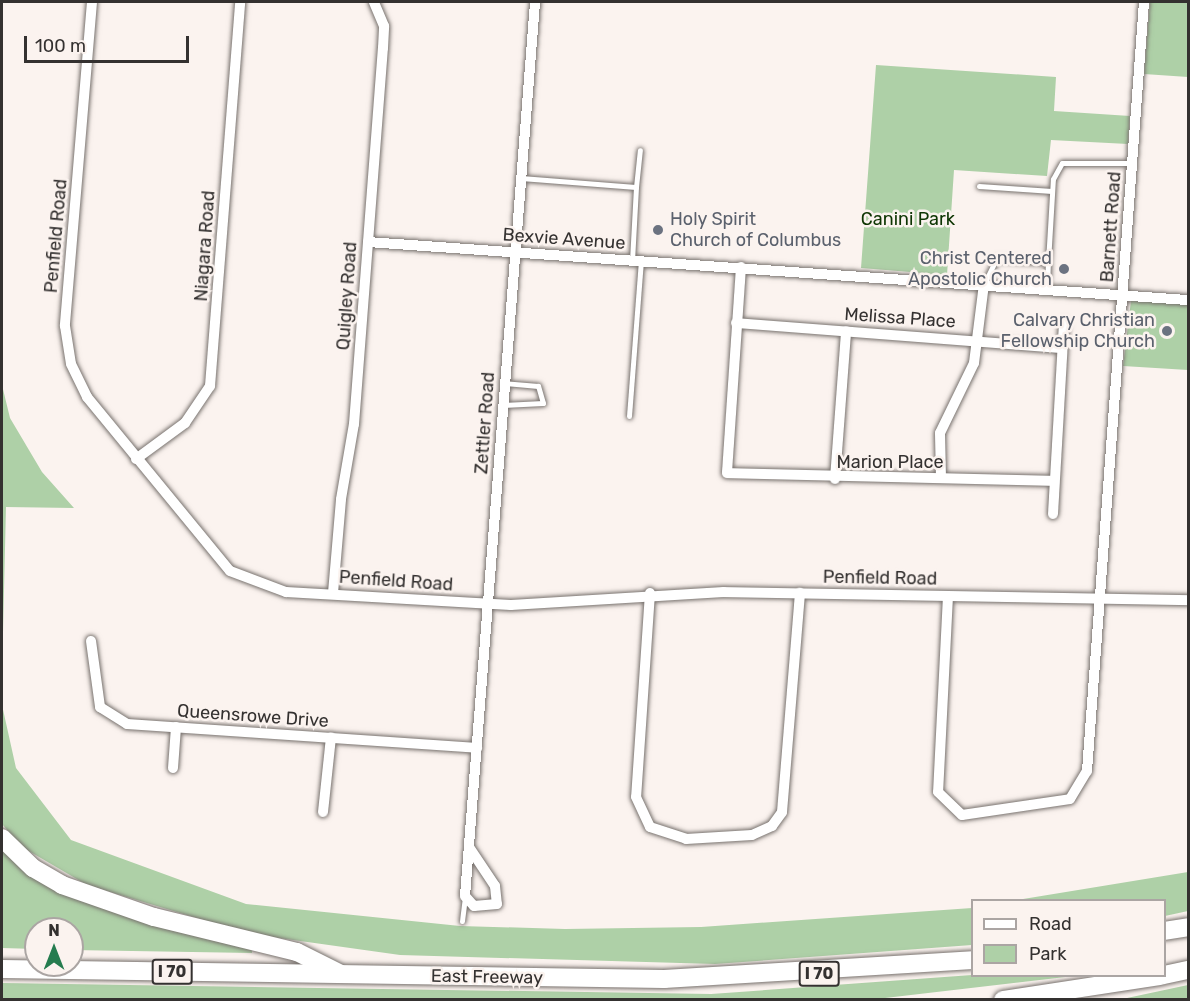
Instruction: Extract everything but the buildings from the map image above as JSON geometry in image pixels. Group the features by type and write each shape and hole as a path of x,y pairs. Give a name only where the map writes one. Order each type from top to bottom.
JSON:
{"highway":[{"path":"2,838 33,868 62,885 154,917 297,952 343,976"},
{"path":"1166,932 1188,927"},
{"name":"East Freeway","path":"2,969 343,976 725,978 971,960"},
{"path":"1166,975 1188,970"},
{"path":"1003,999 1147,977"}],"street":[{"name":"Penfield Road","path":"92,2 65,326 71,364 87,397 231,571 286,592 488,603 651,593 800,593 1188,600"},
{"name":"Niagara Road","path":"136,459 185,423 210,386 240,2"},
{"name":"Quigley Road","path":"333,593 341,499 354,424 384,26 375,2"},
{"name":"Zettler Road","path":"465,896 535,2"},
{"name":"Barnett Road","path":"948,596 935,777 946,806 963,815 981,816 1058,804 1079,791 1087,771 1144,2"},
{"name":"Bexvie Avenue","path":"368,242 1188,300"},
{"path":"736,323 741,267"},
{"path":"941,478 940,433 980,340 984,284"},
{"name":"Melissa Place","path":"736,323 1062,348"},
{"name":"Marion Place","path":"736,323 727,473 835,479 941,478 1054,481"},
{"path":"1053,514 1064,324"},
{"path":"835,479 846,331"},
{"path":"651,593 636,787 639,808 650,826 686,839 752,835 772,826 784,801 800,593"},
{"name":"Queensrowe Drive","path":"91,641 100,707 127,724 477,748"},
{"path":"173,768 176,727"},
{"path":"323,812 331,737"},
{"path":"465,896 474,906 486,907 497,904 499,895 469,847"}],"lane":[{"path":"629,416 637,260 636,187 640,150"},
{"path":"1047,289 1052,190 1062,163 1132,163"},
{"path":"522,178 636,187"},
{"path":"979,186 1052,190"},
{"path":"984,284 996,259 1048,262"},
{"path":"503,405 543,403 538,386 505,383"},
{"path":"462,921 465,896"}],"green space":[{"path":"1150,2 1188,2 1188,77 1144,74"},
{"name":"Canini Park","path":"876,65 1056,77 1054,111 1130,116 1128,144 1051,140 1047,176 954,170 947,275 861,268"},
{"path":"1131,301 1188,303 1188,370 1123,366"},
{"path":"2,385 10,418 42,472 74,508 6,507 2,675"},
{"path":"2,705 16,768 71,840 246,904 460,926 565,929 701,927 971,908 971,945 715,964 400,955 250,934 87,885 22,847 2,824"},
{"path":"2,844 21,863 252,948 252,953 84,950 84,917 24,917 24,949 2,948"},
{"path":"1188,872 1188,911 1166,916 1166,899 1023,899"},
{"path":"971,975 971,977 1065,977 868,1000 2,998 2,983 711,994"},
{"path":"1188,985 1188,999 1117,999 1127,998"}],"place":[{"name":"Holy Spirit Church of Columbus","path":"658,230"},
{"name":"Christ Centered Apostolic Church","path":"1064,269"},
{"name":"Calvary Christian Fellowship Church","path":"1167,331"}]}
